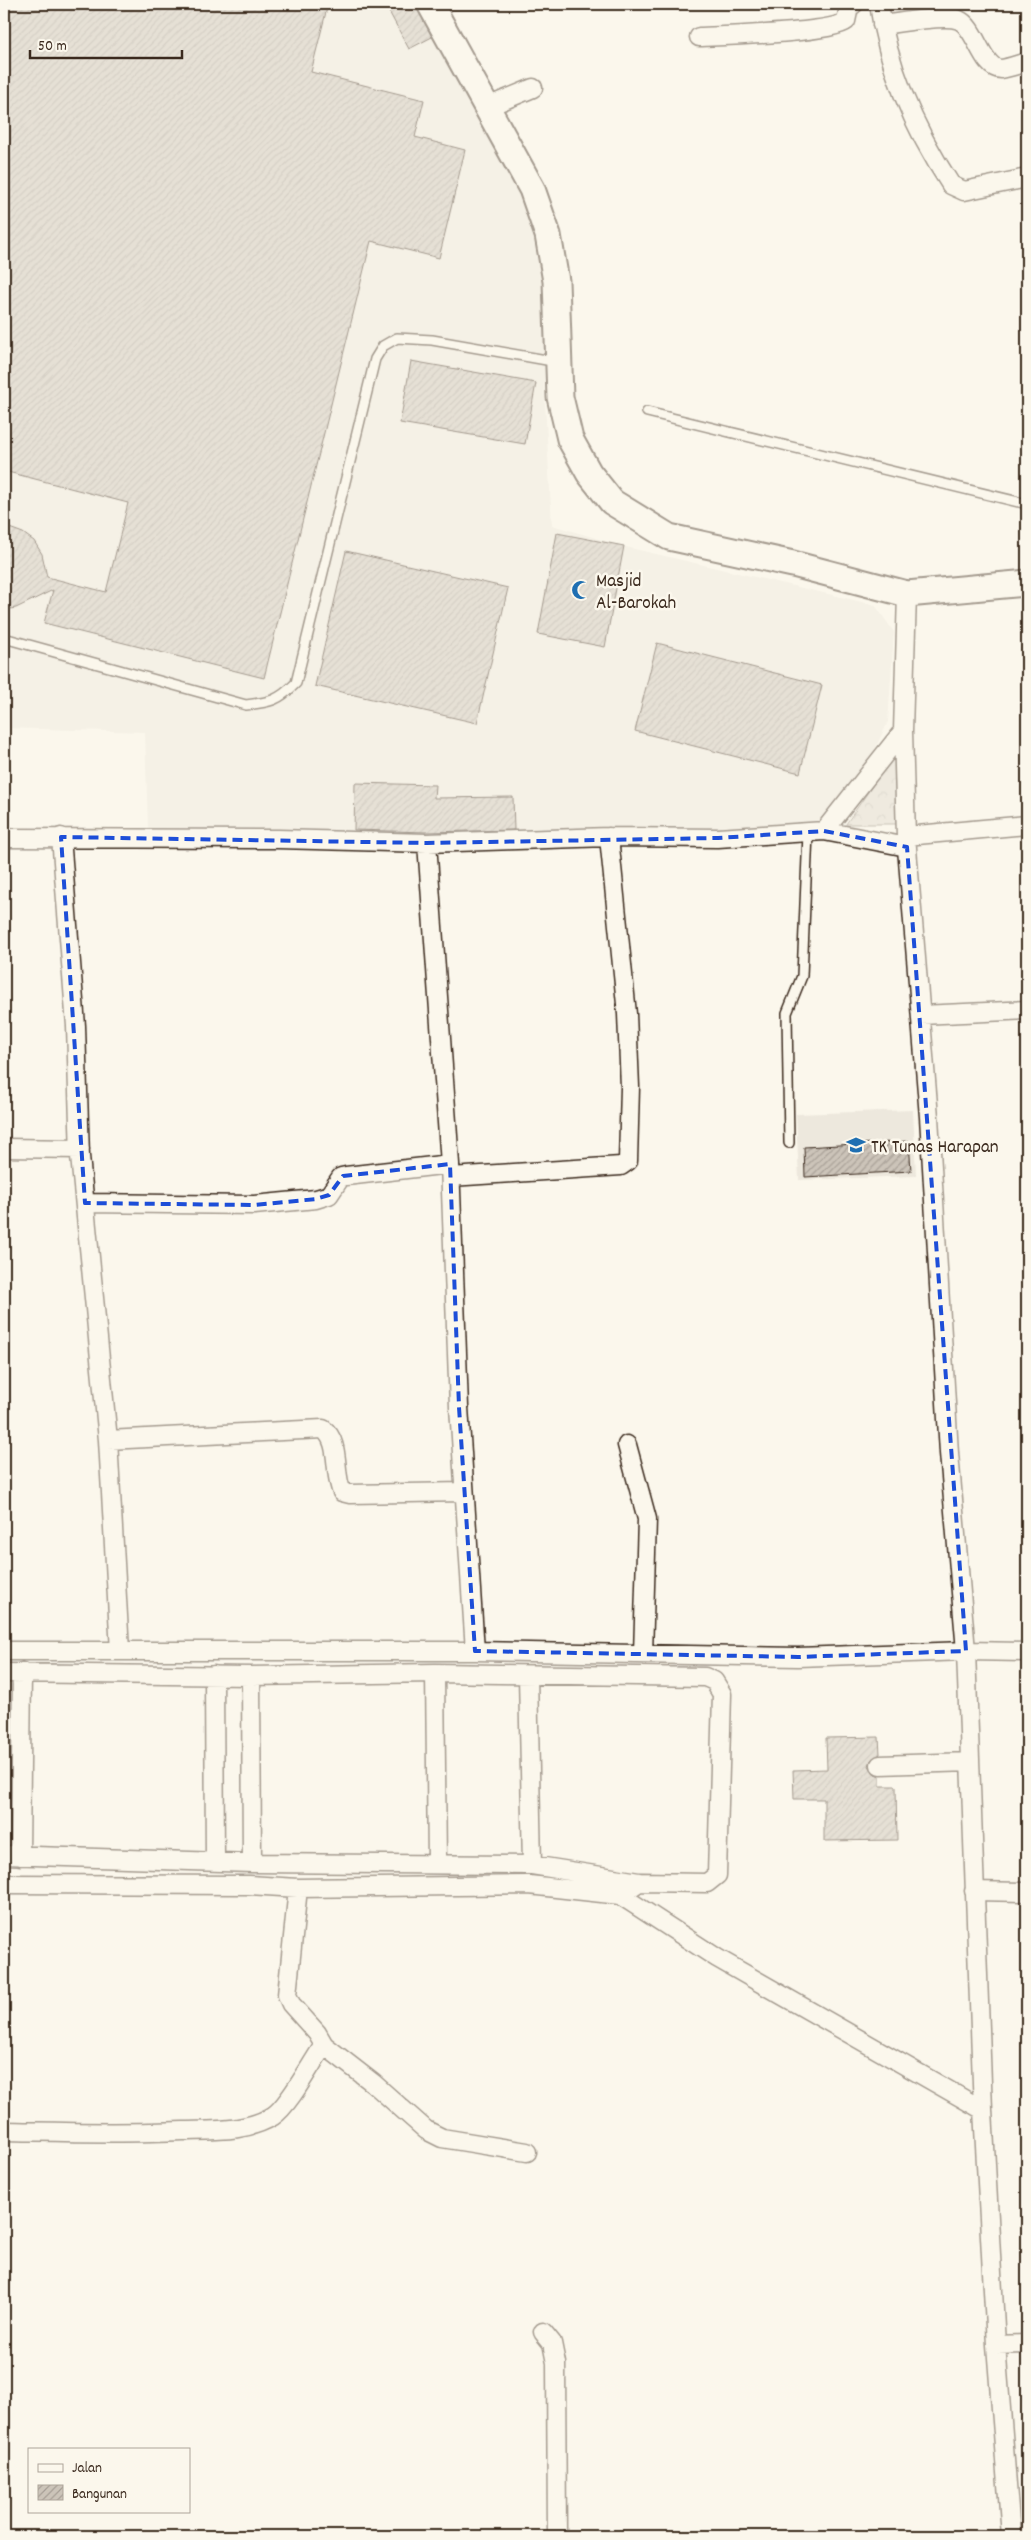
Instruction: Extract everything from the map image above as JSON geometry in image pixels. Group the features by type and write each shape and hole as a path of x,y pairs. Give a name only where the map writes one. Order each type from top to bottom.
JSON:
{"street":[{"path":"430,4 532,189 548,235 556,281 560,397 570,439 589,473 612,502 669,537 793,564 907,594 1027,583"},
{"path":"699,37 800,30 842,24 846,21 849,7 854,4"},
{"path":"879,4 882,25 897,80 909,110 951,185 964,191 1027,178"},
{"path":"882,25 948,18 960,20 968,26 988,61 995,68 1001,69 1027,62"},
{"path":"487,108 533,88"},
{"path":"907,594 903,731 906,842 921,1015 950,1453 966,1651 983,2110 996,2345 1011,2536"},
{"path":"816,832 903,731"},
{"path":"4,838 61,837 427,842 609,837 718,838 816,832 906,842 1027,825"},
{"path":"61,837 76,1026 80,1149 108,1440 120,1651"},
{"path":"85,1204 254,1205 316,1200 329,1195 339,1180 346,1176 450,1170 621,1166 628,1160 630,1087 627,1014 609,837"},
{"path":"427,842 450,1170 464,1492 475,1651"},
{"path":"921,1015 1027,1010"},
{"path":"4,1148 80,1149"},
{"path":"108,1440 324,1429 329,1433 333,1441 339,1485 342,1492 350,1494 464,1492"},
{"path":"627,1445 647,1519 643,1654"},
{"path":"4,1651 475,1651 798,1657 966,1651 1027,1652"},
{"path":"4,1673 22,1672 251,1676 435,1673 705,1677 714,1680 722,1694 717,1875 707,1883 639,1882 532,1865 437,1862 252,1863 12,1855 22,1672"},
{"path":"435,1673 437,1862"},
{"path":"214,1675 215,1861"},
{"path":"528,1675 532,1865"},
{"path":"251,1676 252,1863"},
{"path":"880,1765 970,1762"},
{"path":"620,1895 639,1882"},
{"path":"4,1884 248,1885 298,1888 529,1885 620,1895 717,1958 983,2110"},
{"path":"298,1888 287,1995 290,2004 317,2033 324,2045 373,2083 426,2130 442,2138 527,2152"},
{"path":"974,1891 1027,1892"},
{"path":"4,2131 129,2134 250,2126 274,2115 288,2100 324,2045"},
{"path":"543,2332 552,2343 556,2363 557,2536"},
{"path":"996,2345 1027,2344"}],"lane":[{"path":"4,638 246,705 265,703 282,697 296,683 375,359 383,346 398,338 432,340 558,362"},
{"path":"647,412 1027,504"},
{"path":"789,1143 787,1013 790,1001 802,976 816,832"}],"highlighted area":[{"path":"824,831 907,847 966,1651 798,1657 475,1651 459,1407 450,1164 343,1176 329,1195 316,1199 254,1205 85,1203 61,837 427,843 718,838"}],"shaded area":[{"path":"4,4 422,4 536,223 547,278 544,386 552,525 626,547 875,605 894,632 888,722 862,775 821,824 772,828 427,840 148,829 145,732 4,728"},
{"name":"TK Tunas Harapan","path":"913,1110 916,1176 799,1180 796,1114"}],"green space":[{"path":"895,753 900,824 846,824"}],"building":[{"path":"4,4 328,4 311,72 424,100 415,137 465,150 439,258 371,241 264,678 44,623 53,590 16,608 4,610 4,526 23,533 34,541 42,554 47,577 106,592 128,503 4,471"},
{"path":"385,4 416,4 432,37 409,49"},
{"path":"411,361 536,383 525,444 400,423"},
{"name":"Masjid Al-Barokah","path":"557,533 624,546 605,647 538,634"},
{"path":"346,551 508,588 477,723 315,686"},
{"path":"657,643 822,685 800,773 635,731"},
{"path":"355,783 435,785 434,798 513,797 514,830 427,832 354,830"},
{"path":"909,1141 911,1171 805,1177 804,1147"},
{"path":"879,1737 880,1754 871,1760 869,1766 875,1774 880,1776 880,1786 896,1786 897,1840 824,1841 824,1799 794,1799 793,1770 827,1769 826,1738"}],"place":[{"name":"Masjid Al-Barokah","path":"581,590"},
{"name":"TK Tunas Harapan","path":"856,1145"}]}
